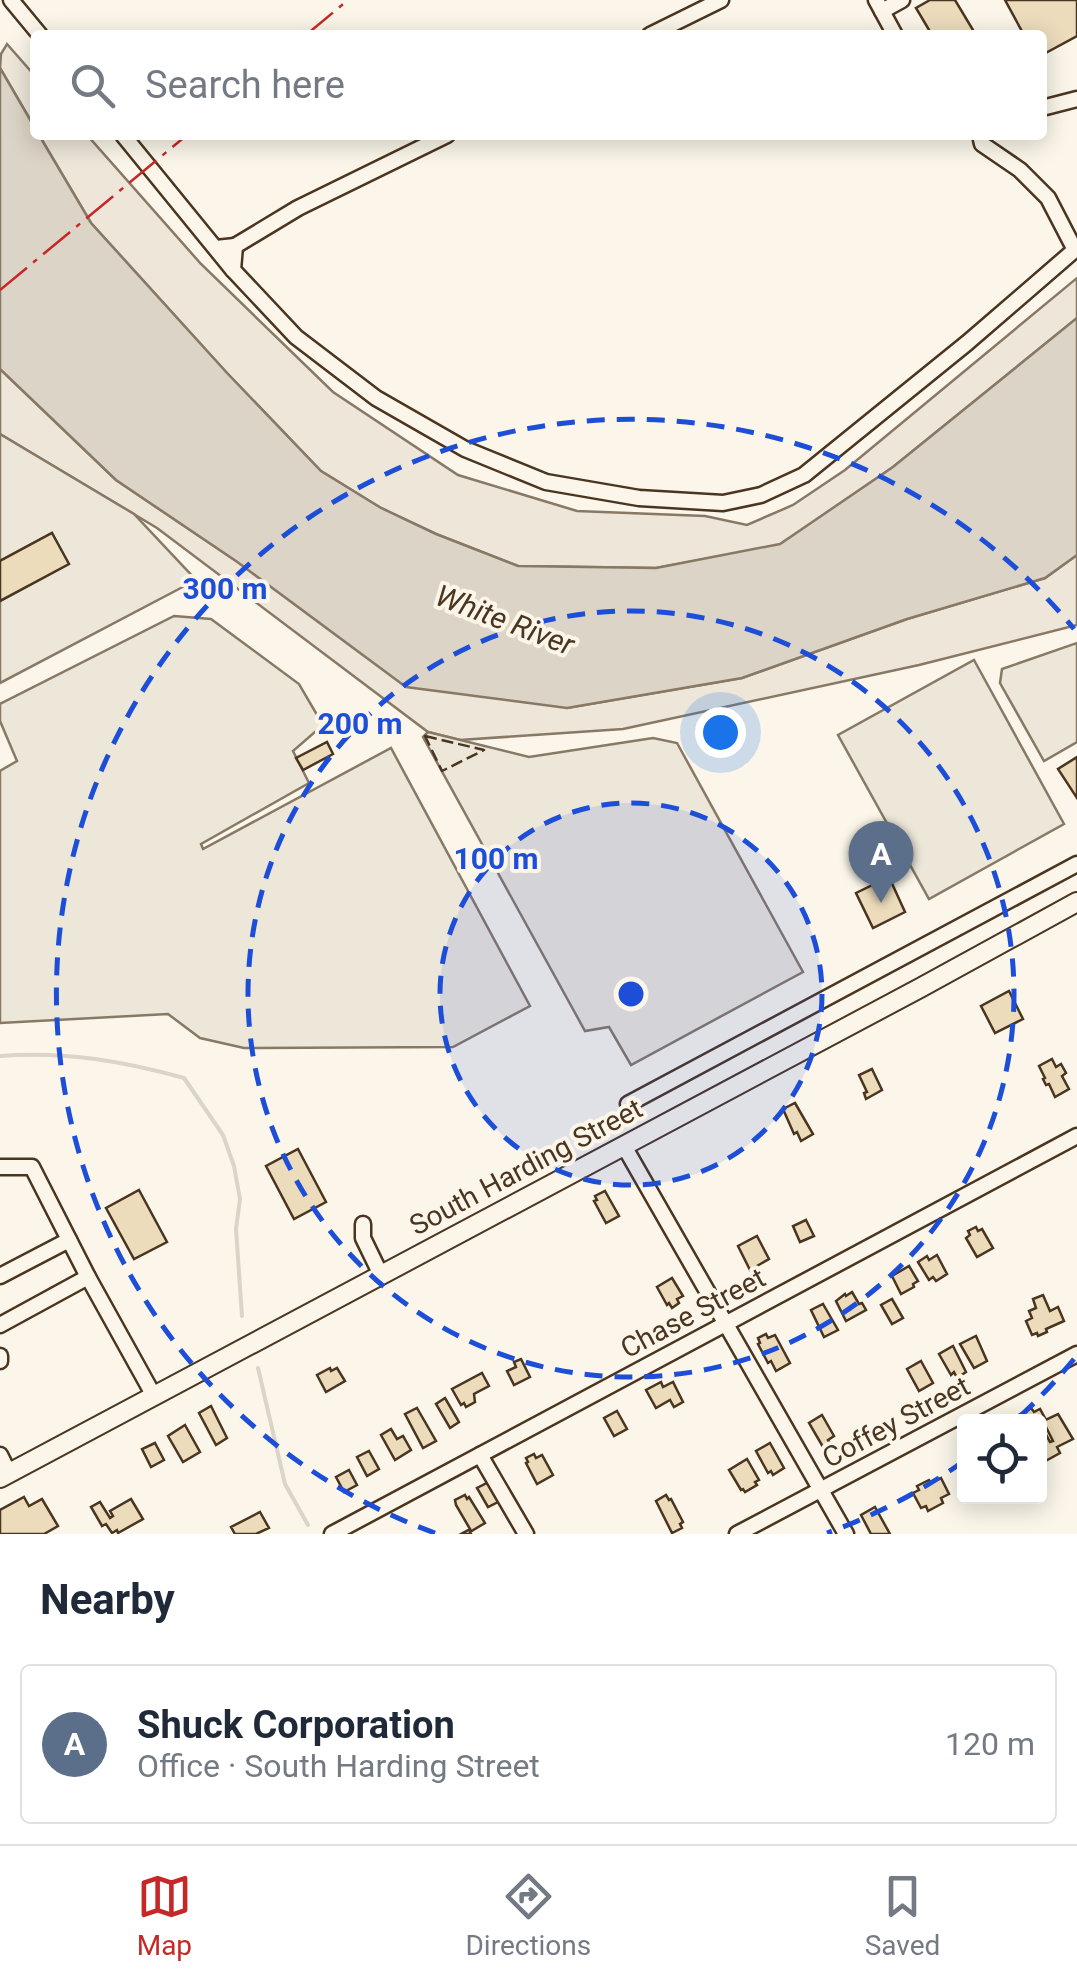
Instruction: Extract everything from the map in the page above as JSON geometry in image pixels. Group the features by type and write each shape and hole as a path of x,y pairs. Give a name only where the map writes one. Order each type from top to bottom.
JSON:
{"main road":[{"name":"South Harding Street","path":"4,1476 1077,903"}],"street":[{"path":"11,0 36,30"},
{"path":"660,30 721,0"},
{"path":"892,30 879,6 902,0"},
{"path":"1047,107 1077,99"},
{"path":"127,140 233,270 296,337 376,398 465,448 546,482 640,498 723,503 760,495 804,475 968,343 1076,249 1048,198 981,140"},
{"path":"216,248 234,246 298,208 437,140"},
{"path":"233,270 234,246"},
{"path":"628,1104 1077,864"},
{"name":"Chase Street","path":"332,1534 1077,1136"},
{"path":"624,1146 846,1534"},
{"path":"0,1167 32,1167 154,1396"},
{"path":"363,1224 364,1238 381,1275"},
{"path":"0,1276 69,1240"},
{"path":"0,1325 88,1278"},
{"name":"Coffey Street","path":"738,1534 1077,1354"},
{"path":"0,1454 4,1476"},
{"path":"480,1455 526,1534"}],"shaded area":[{"path":"7,44 30,70 30,119 0,68"},
{"path":"42,140 91,140 201,264 333,392 458,475 577,511 705,516 747,525 793,505 845,470 1077,278 1077,318 893,467 780,545 656,568 518,566 381,508 321,471 91,223"},
{"path":"0,369 116,480 236,561 567,708 742,678 907,619 1045,578 1077,555 1077,625 919,665 623,729 460,740 428,732 157,528 0,434"},
{"path":"0,434 134,514 196,580 0,683 0,601 68,564 52,533 0,561"},
{"path":"174,616 211,619 299,684 323,725 293,751 309,783 201,844 203,849 391,748 530,1006 453,1047 244,1048 200,1038 168,1014 0,1023 0,771 17,761 0,721 0,704"},
{"path":"1077,643 1077,742 1044,761 1000,683 1002,669"},
{"path":"974,660 1064,824 929,899 838,735"},
{"path":"428,732 529,757 653,738 677,743 803,972 631,1065 609,1027 585,1031 423,737"}],"water":[{"name":"White River","path":"0,68 30,119 30,140 42,140 91,223 227,373 321,471 381,508 436,534 518,566 656,568 780,544 893,467 1077,318 1077,555 1045,578 907,619 742,678 567,708 406,687 236,561 116,480 0,369"}],"building":[{"path":"930,0 955,0 973,30 929,30 916,8"},
{"path":"1005,0 1077,0 1077,36 1047,52 1047,30 1021,30"},
{"path":"52,533 69,564 0,601 0,561"},
{"path":"327,742 333,754 303,770 296,758"},
{"path":"1077,757 1077,798 1058,769"},
{"path":"889,877 905,912 873,928 856,893"},
{"path":"1009,991 1023,1019 995,1033 981,1006"},
{"path":"1052,1059 1056,1067 1061,1064 1069,1089 1055,1097 1039,1066"},
{"path":"872,1069 882,1090 866,1099 859,1075"},
{"path":"795,1103 813,1134 801,1141 783,1109"},
{"path":"298,1149 326,1202 294,1219 266,1166"},
{"path":"139,1190 167,1242 134,1259 106,1208"},
{"path":"605,1191 619,1216 606,1223 594,1201 595,1196"},
{"path":"806,1220 814,1236 800,1242 793,1226"},
{"path":"976,1227 978,1231 982,1229 993,1248 977,1257 966,1238 970,1235 968,1231"},
{"path":"757,1236 769,1259 750,1270 738,1246"},
{"path":"937,1255 947,1274 936,1281 933,1277 929,1280 918,1262"},
{"path":"909,1266 918,1281 901,1294 892,1276"},
{"path":"672,1278 683,1296 672,1308 657,1287"},
{"path":"852,1292 866,1310 846,1321 836,1301"},
{"path":"1043,1295 1050,1311 1058,1307 1064,1321 1038,1336 1032,1335 1026,1321 1032,1318 1029,1311 1036,1308 1033,1299"},
{"path":"892,1299 903,1318 892,1324 881,1305"},
{"path":"823,1304 838,1330 824,1337 811,1310"},
{"path":"766,1334 768,1338 775,1335 790,1363 776,1371 758,1344 758,1338"},
{"path":"976,1336 987,1361 974,1368 960,1344"},
{"path":"953,1346 966,1372 957,1378 939,1354"},
{"path":"521,1359 530,1377 514,1385 507,1371"},
{"path":"921,1361 933,1383 919,1391 907,1369"},
{"path":"337,1368 345,1381 326,1392 317,1375"},
{"path":"482,1373 489,1386 474,1394 475,1402 466,1407 461,1405 452,1389"},
{"path":"661,1382 663,1387 673,1382 683,1402 674,1407 670,1400 656,1408 646,1390"},
{"path":"445,1398 459,1422 450,1428 436,1404"},
{"path":"211,1406 227,1438 216,1445 199,1413"},
{"path":"417,1408 436,1441 423,1448 405,1414"},
{"path":"1031,1408 1034,1412 1040,1409 1043,1414 1020,1414"},
{"path":"617,1411 627,1429 614,1436 604,1418"},
{"path":"1058,1414 1073,1439 1057,1447 1060,1453 1047,1460 1047,1436 1053,1441 1047,1419"},
{"path":"822,1415 834,1436 823,1447 809,1423"},
{"path":"185,1425 200,1452 183,1462 168,1436"},
{"path":"391,1429 397,1439 403,1436 411,1450 395,1460 381,1435"},
{"path":"155,1443 164,1460 151,1467 142,1449"},
{"path":"770,1443 784,1468 773,1475 756,1451"},
{"path":"369,1451 379,1469 367,1476 357,1457"},
{"path":"534,1454 536,1458 542,1455 553,1475 537,1484 526,1463 526,1458"},
{"path":"747,1459 759,1480 745,1492 729,1470"},
{"path":"349,1470 357,1485 344,1492 336,1477"},
{"path":"941,1478 949,1494 941,1498 943,1503 928,1511 926,1506 921,1508 913,1493 919,1490 917,1486"},
{"path":"489,1482 500,1501 488,1507 477,1488"},
{"path":"465,1495 485,1523 471,1534 461,1534 470,1529 455,1500"},
{"path":"666,1495 683,1522 682,1528 672,1533 656,1501"},
{"path":"24,1497 29,1506 42,1499 58,1526 44,1534 0,1534 0,1510"},
{"path":"131,1499 143,1519 118,1533 112,1533 106,1524 102,1526 91,1507 100,1502 110,1518 110,1511"},
{"path":"875,1507 890,1534 871,1534 861,1515"},
{"path":"260,1512 269,1528 256,1534 235,1534 231,1527"}],"waterway":[{"path":"0,1056 93,1059 184,1078 223,1135 234,1166 240,1199 236,1229 242,1316"},
{"path":"258,1368 285,1484 308,1525"}],"fence":[{"path":"425,736 484,750 442,771 425,736"}],"power":[{"path":"312,30 348,0"},
{"path":"0,290 181,140"}],"place":[{"name":"Shuck Corporation","path":"881,903"}]}
